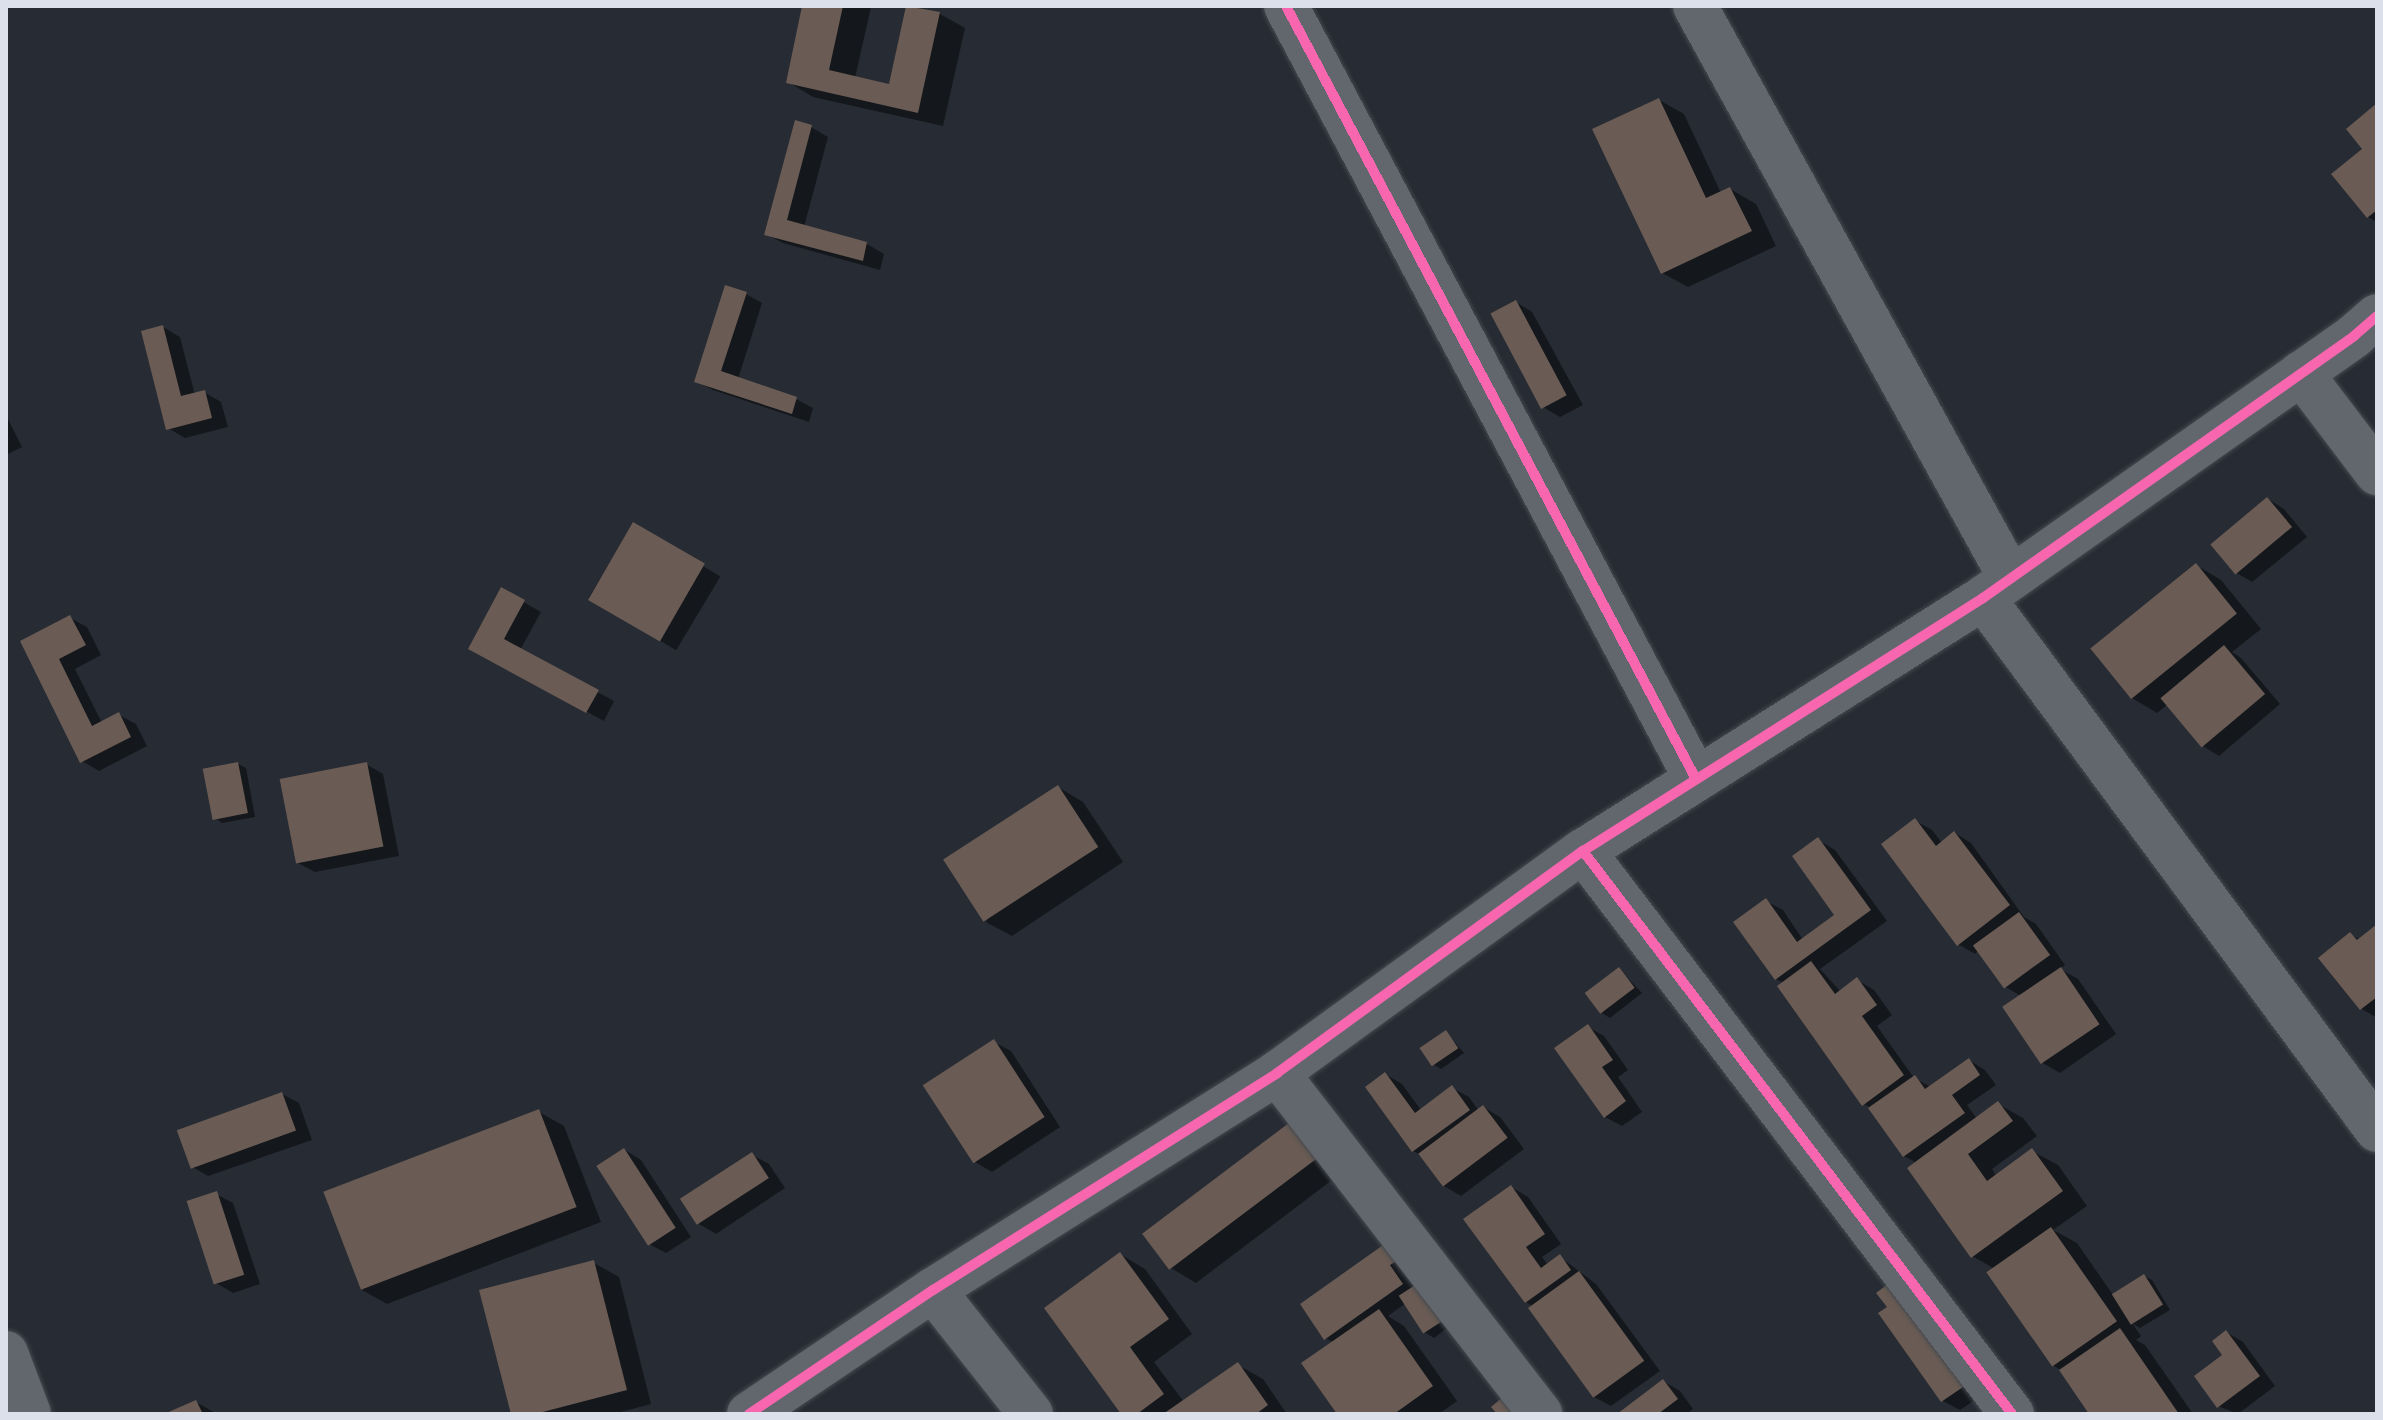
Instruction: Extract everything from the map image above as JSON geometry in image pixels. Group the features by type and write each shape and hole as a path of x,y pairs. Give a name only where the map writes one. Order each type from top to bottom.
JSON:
{"street":[{"path":"1286,6 1696,779"},
{"path":"1695,6 1996,587 2377,1130"},
{"path":"749,1414 933,1290 1277,1073 1583,851 1996,587 2377,316"},
{"path":"2301,373 2377,473"},
{"path":"1583,851 2012,1414"},
{"path":"1277,1073 1541,1414"},
{"path":"933,1290 1031,1414"},
{"path":"6,1353 29,1414"}],"building":[{"path":"802,6 843,6 829,70 889,84 906,6 940,12 918,113 786,83"},
{"path":"1659,98 1706,198 1730,187 1752,231 1661,274 1592,129"},
{"path":"2377,103 2377,210 2367,218 2331,174 2362,149 2346,129"},
{"path":"795,120 812,125 787,220 867,242 863,261 764,235"},
{"path":"725,285 747,292 721,371 797,397 792,414 694,382"},
{"path":"1516,300 1567,395 1541,409 1490,314"},
{"path":"163,325 181,396 205,390 212,418 166,430 141,331"},
{"path":"2267,497 2292,527 2235,574 2210,545"},
{"path":"633,522 705,564 660,641 588,600"},
{"path":"2196,563 2237,614 2131,699 2090,649"},
{"path":"501,587 525,600 504,639 599,690 586,713 468,649"},
{"path":"70,615 86,645 59,659 92,726 119,712 131,737 80,763 20,641"},
{"path":"2224,645 2265,694 2202,747 2160,698"},
{"path":"238,762 248,813 213,820 203,769"},
{"path":"367,762 383,846 296,863 280,779"},
{"path":"1058,785 1098,847 983,922 943,860"},
{"path":"1915,818 1936,846 1954,831 2010,905 1957,946 1881,844"},
{"path":"1818,837 1871,910 1775,980 1733,922 1766,898 1797,942 1834,915 1792,856"},
{"path":"2019,912 2050,955 2004,988 1973,946"},
{"path":"2377,924 2377,997 2360,1010 2318,958 2350,932 2357,940"},
{"path":"1811,961 1835,994 1857,977 1877,1005 1862,1016 1904,1075 1862,1106 1777,986"},
{"path":"1619,967 1635,988 1600,1014 1585,993"},
{"path":"2061,967 2100,1024 2041,1064 2002,1007"},
{"path":"1588,1024 1613,1060 1602,1067 1626,1101 1604,1118 1554,1048"},
{"path":"1446,1030 1458,1048 1432,1066 1419,1048"},
{"path":"994,1039 1045,1117 973,1163 923,1085"},
{"path":"1969,1058 1980,1075 1952,1095 1965,1113 1903,1157 1868,1108 1915,1075 1925,1089"},
{"path":"1385,1072 1415,1113 1452,1085 1470,1110 1412,1152 1365,1087"},
{"path":"282,1092 296,1131 191,1169 177,1130"},
{"path":"1998,1101 2013,1121 1968,1154 1987,1181 2032,1148 2063,1191 1971,1258 1907,1168"},
{"path":"1483,1105 1508,1138 1443,1186 1418,1154"},
{"path":"539,1109 577,1207 361,1290 323,1192"},
{"path":"1301,1114 1328,1150 1169,1270 1142,1234"},
{"path":"624,1148 676,1228 648,1246 596,1166"},
{"path":"752,1152 769,1178 697,1225 680,1199"},
{"path":"1511,1185 1545,1234 1526,1247 1541,1268 1560,1254 1571,1270 1525,1303 1463,1219"},
{"path":"217,1191 244,1275 214,1285 187,1201"},
{"path":"2051,1227 2117,1321 2052,1367 1986,1272"},
{"path":"1386,1243 1398,1260 1390,1265 1403,1284 1324,1340 1300,1304"},
{"path":"1120,1252 1169,1319 1130,1347 1164,1394 1137,1414 1121,1414 1044,1308"},
{"path":"594,1260 627,1390 535,1414 511,1414 479,1290"},
{"path":"1579,1271 1644,1361 1593,1398 1528,1308"},
{"path":"2144,1274 2163,1305 2131,1325 2112,1294"},
{"path":"1423,1280 1448,1318 1423,1334 1399,1296"},
{"path":"1892,1281 1966,1385 1941,1402 1878,1313 1887,1307 1876,1293"},
{"path":"1379,1309 1433,1386 1394,1414 1337,1414 1301,1363"},
{"path":"2120,1328 2179,1414 2089,1414 2059,1370"},
{"path":"2226,1330 2260,1376 2217,1408 2194,1376 2222,1355 2212,1341"},
{"path":"1238,1362 1268,1405 1256,1414 1163,1414"},
{"path":"1663,1379 1678,1399 1658,1414 1617,1414"},
{"path":"1503,1397 1516,1414 1497,1414 1491,1407"},
{"path":"196,1400 203,1414 164,1414"}],"cycle path":[{"path":"1286,6 1696,779"},
{"path":"749,1414 933,1290 1277,1073 1583,851 1983,598 2354,336 2377,316"},
{"path":"1583,851 2012,1414"}]}
